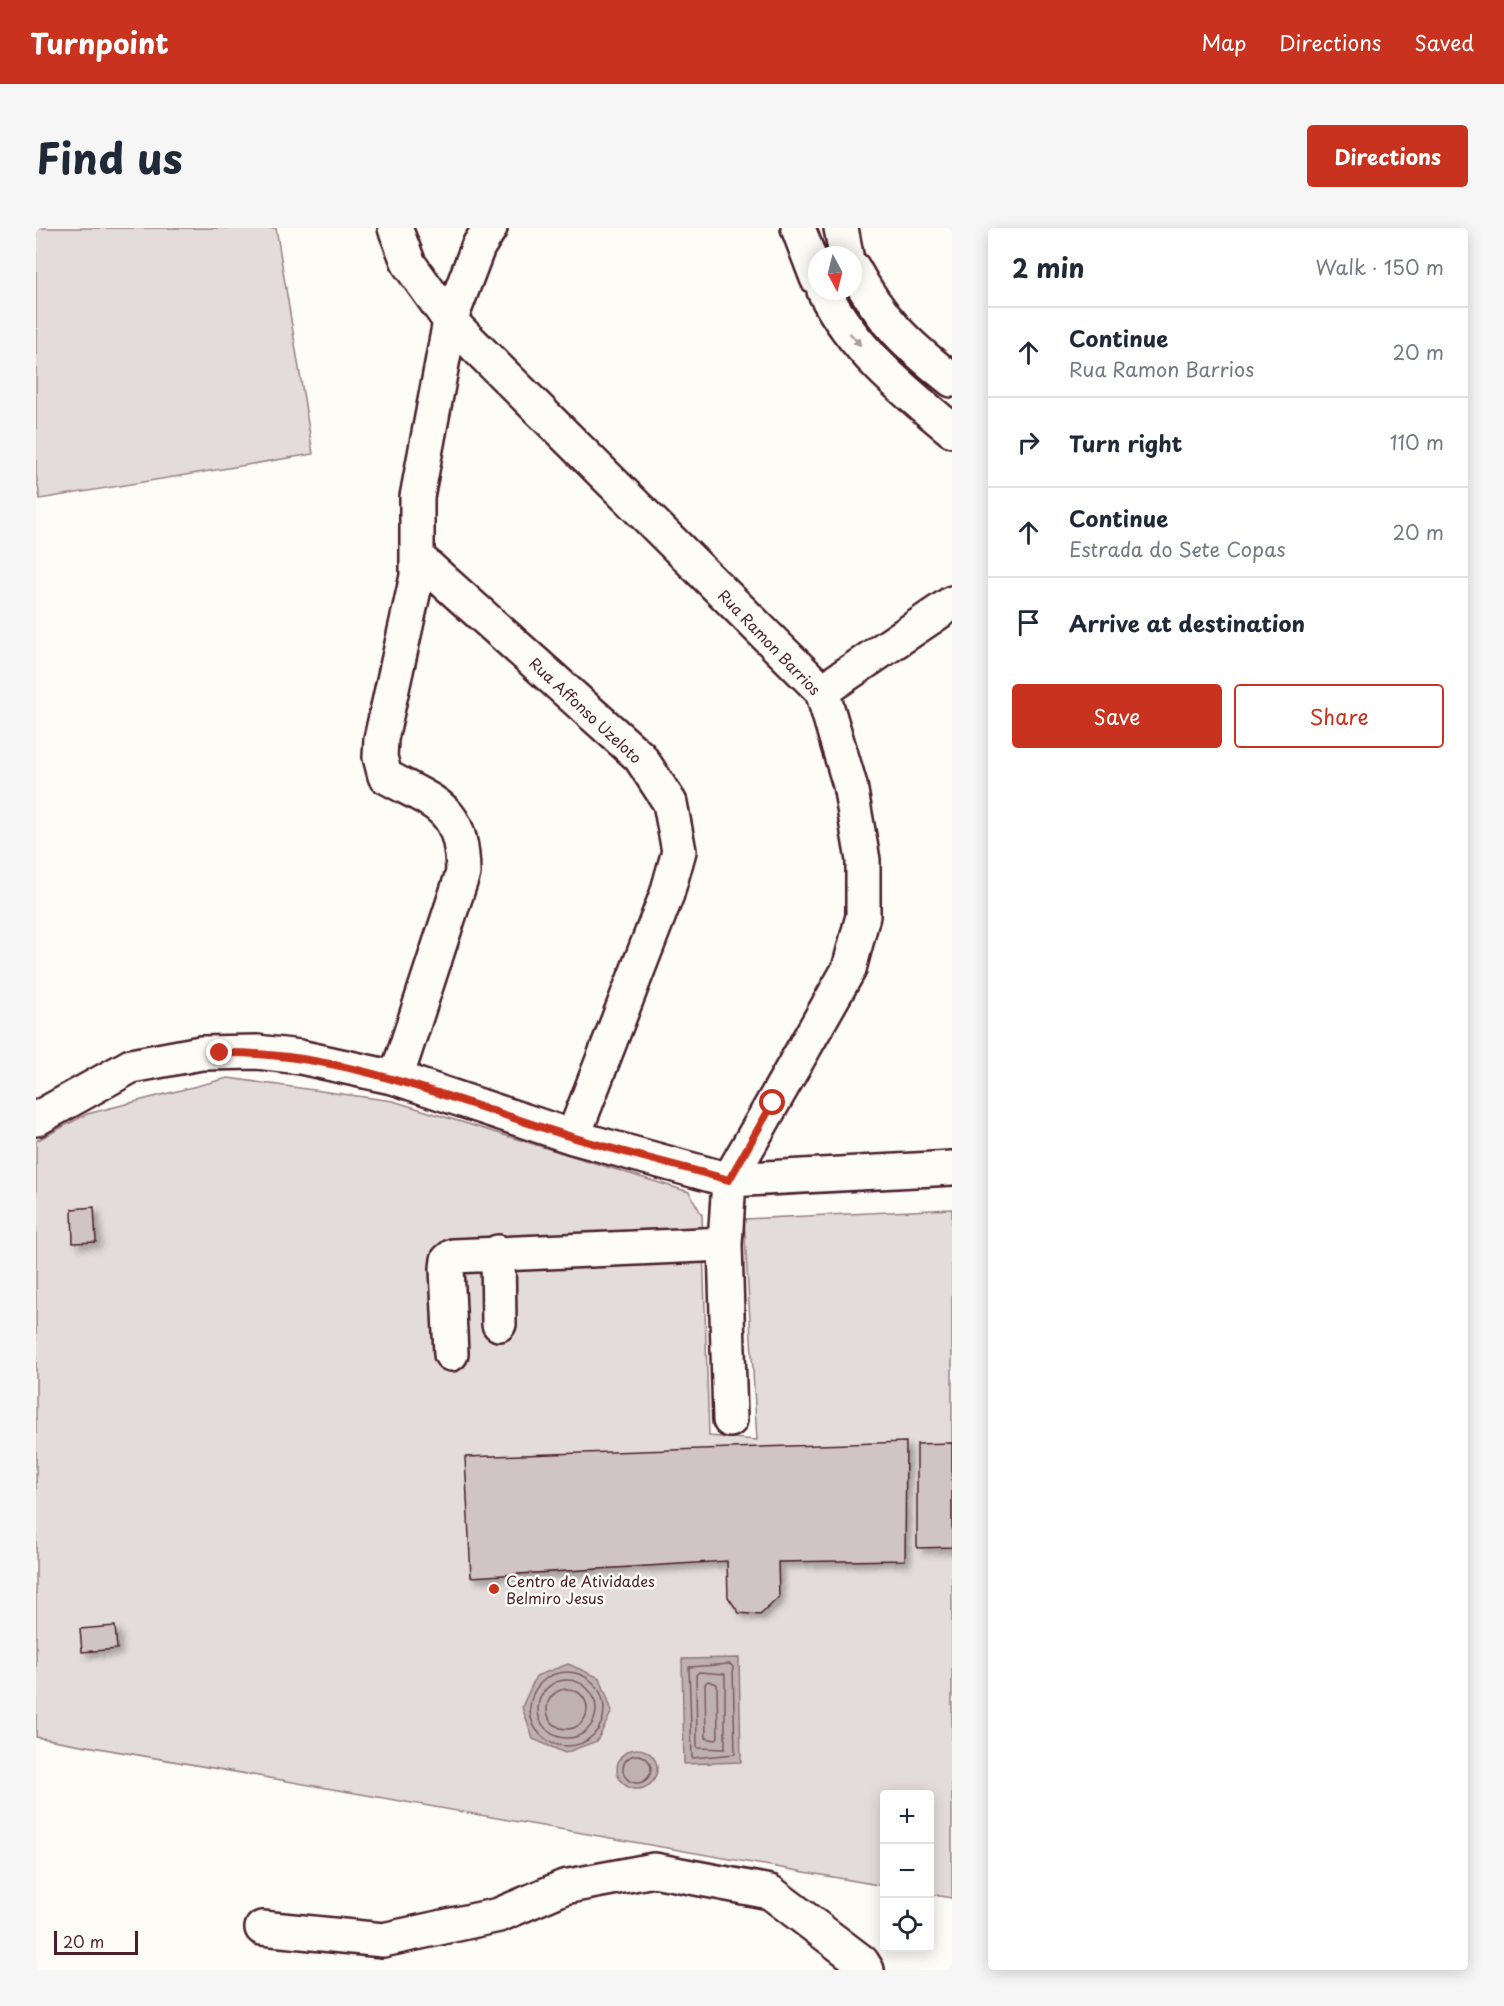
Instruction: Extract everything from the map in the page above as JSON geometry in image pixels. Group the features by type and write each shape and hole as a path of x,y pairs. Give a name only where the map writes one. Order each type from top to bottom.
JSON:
{"street":[{"name":"Rua Ramon Barrios","path":"395,228 409,264 450,321 822,691 850,785 864,860 863,916 849,969 729,1180"},
{"path":"396,1078 463,873 463,842 447,811 385,776 380,758 381,739 417,576 417,497 450,321 478,247 490,228"},
{"path":"798,228 820,246"},
{"path":"862,290 908,345 952,380"},
{"path":"837,300 838,319 872,359 952,430"},
{"name":"Rua Affonso Uzeloto","path":"417,556 640,757 670,802 679,851 667,894 573,1137"},
{"path":"822,691 952,603"},
{"path":"36,1119 131,1066 201,1053 257,1052 300,1058 396,1078 573,1137 729,1180 952,1168"},
{"path":"729,1180 725,1244 730,1420"},
{"path":"452,1354 448,1260 453,1256 498,1252 725,1244"},
{"path":"498,1252 499,1324"},
{"path":"262,1928 383,1940 498,1915 564,1887 654,1870 770,1892 862,1962 867,1970"}],"shaded area":[{"path":"36,228 276,228 313,454 40,499 36,474"},
{"name":"Centro de Atividades Belmiro Jesus","path":"228,1078 393,1101 689,1192 702,1215 709,1436 757,1440 744,1219 952,1209 952,1898 934,1895 934,1790 880,1790 880,1885 36,1737 36,1141 87,1114"}],"water":[{"path":"739,1658 741,1762 684,1764 682,1659"},
{"path":"568,1664 600,1678 612,1711 597,1741 565,1753 533,1739 522,1707 536,1676"},
{"path":"637,1749 651,1755 657,1769 651,1783 637,1789 623,1783 617,1769 623,1755"}],"building":[{"path":"94,1207 96,1242 73,1243 72,1209"},
{"path":"906,1442 905,1560 778,1562 779,1597 760,1615 739,1613 728,1597 727,1561 471,1577 465,1457"},
{"path":"952,1443 952,1547 917,1548 917,1444"},
{"path":"115,1626 117,1649 82,1652 80,1629"}],"place":[{"name":"Centro de Atividades Belmiro Jesus","path":"494,1589"}],"route":[{"path":"220,1053 257,1052 300,1058 396,1078 573,1137 729,1180 773,1103"}]}
